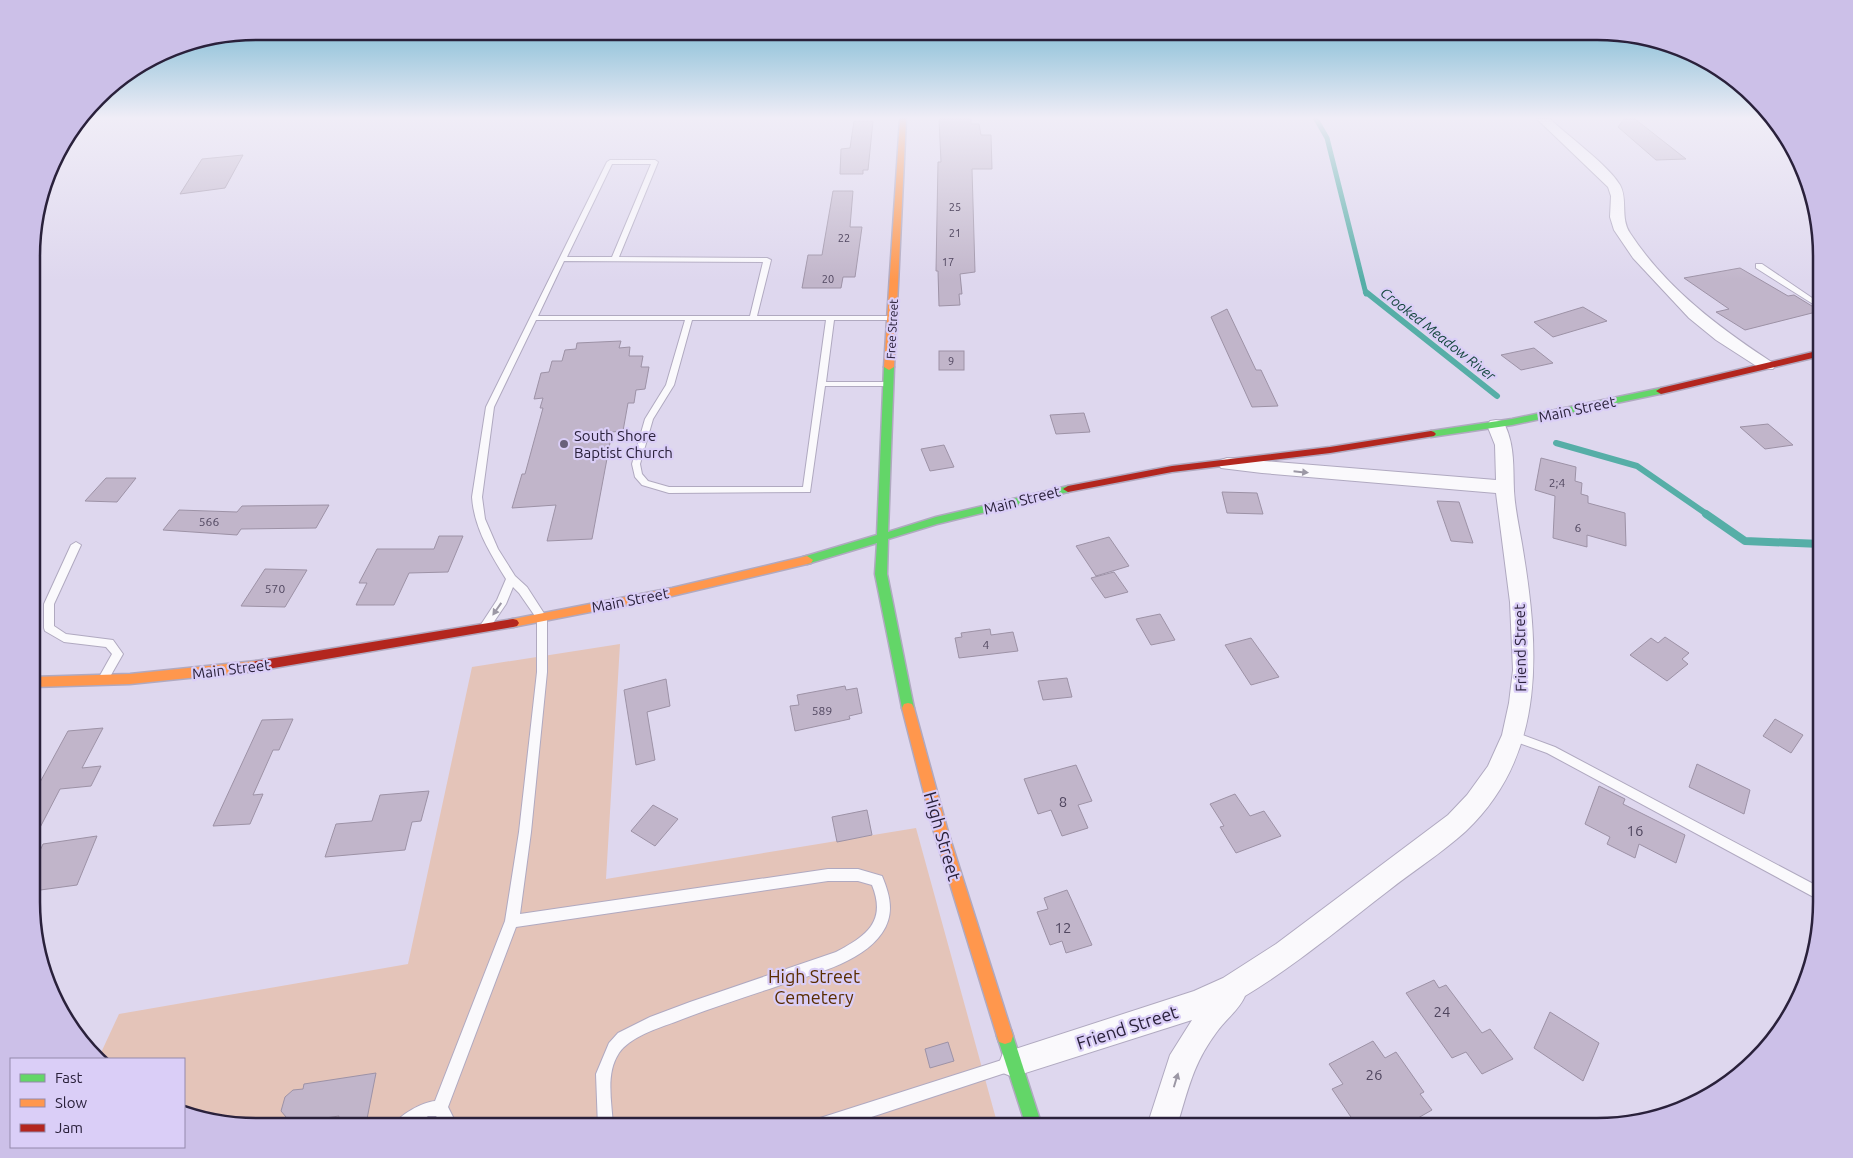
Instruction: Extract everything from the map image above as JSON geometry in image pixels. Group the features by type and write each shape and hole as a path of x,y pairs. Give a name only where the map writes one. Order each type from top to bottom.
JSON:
{"main road":[{"name":"Free Street","path":"882,538 900,173"},
{"name":"Main Street","path":"40,682 102,680 183,674 264,665 542,618 672,592 804,560 936,521 1093,483 1141,474 1330,450 1496,425 1554,414 1813,355"},
{"name":"High Street","path":"882,538 881,574 896,654 921,762 953,874 1031,1118"}],"street":[{"path":"1600,173 1614,186 1618,205 1617,218 1621,230 1628,243 1649,268 1694,315 1722,337 1766,366"},
{"name":"Friend Street","path":"1013,1063 1195,1005 1216,997 1238,985 1271,964 1458,823 1482,795 1501,765 1517,725 1522,692 1523,650 1519,591 1504,487 1506,454 1504,439 1496,425"},
{"name":"Main Street","path":"1330,450 1340,463 1350,470 1365,476"},
{"name":"Main Street","path":"1218,463 1336,475 1504,487"},
{"name":"Friend Street","path":"1164,1118 1180,1065 1206,1023 1238,985"}],"lane":[{"path":"440,1108 512,921 525,832 542,672 542,618 523,590 511,579 480,522 477,510 477,497 490,407 605,173"},
{"path":"615,259 650,173"},
{"path":"562,259 766,260 753,318"},
{"path":"1759,266 1813,302"},
{"path":"533,318 892,318"},
{"path":"689,318 670,384 649,419 636,464 638,475 645,483 670,490 807,490 830,318"},
{"path":"822,384 889,384"},
{"path":"76,545 49,604 49,628 64,638 109,643 118,654 102,680"},
{"path":"482,629 502,601 511,579"},
{"path":"1512,736 1551,750 1813,891"},
{"path":"512,921 828,875 858,875 877,880 884,893 885,909 882,924 871,938 856,949 839,958 690,1008 655,1022 623,1038 614,1048 603,1074 605,1118"},
{"path":"842,1118 1013,1063"},
{"path":"440,1108 446,1118"},
{"path":"413,1118 426,1109 440,1108"}],"green space":[{"name":"High Street Cemetery","path":"620,644 606,879 916,828 996,1118 241,1118 185,1107 185,1058 106,1058 103,1055 101,1053 119,1014 408,964 472,667"}],"building":[{"path":"193,173 233,173 225,188 180,194"},
{"path":"840,173 863,173 863,174"},
{"path":"938,173 972,173 975,272 960,274 962,294 959,294 960,305 939,306 938,271 936,271"},
{"path":"833,191 853,191 850,227 862,227 855,277 843,277 841,288 802,288 808,255 822,255"},
{"path":"1740,268 1788,296 1794,295 1813,307 1813,313 1745,330 1716,312 1729,309 1684,278"},
{"path":"1583,307 1607,321 1553,337 1534,322"},
{"path":"1227,309 1256,370 1261,370 1278,406 1252,407 1211,317"},
{"name":"South Shore Baptist Church","path":"621,341 619,348 630,347 629,356 643,356 641,367 649,367 645,389 636,390 634,403 628,403 623,431 612,432 592,539 547,541 556,505 512,508 522,474 525,474 543,408 540,408 543,398 534,399 541,373 549,372 552,361 562,361 565,350 576,349 577,343"},
{"path":"1534,348 1553,363 1521,370 1501,355"},
{"path":"939,351 964,351 964,370 939,370"},
{"path":"1084,413 1090,432 1056,434 1050,415"},
{"path":"1768,424 1793,445 1765,449 1740,427"},
{"path":"944,445 954,467 930,471 921,449"},
{"path":"1541,458 1576,467 1575,481 1582,483 1581,494 1588,496 1588,503 1625,513 1626,546 1587,535 1587,547 1553,538 1555,496 1535,490"},
{"path":"106,478 136,478 117,502 85,501"},
{"path":"1222,492 1257,493 1263,514 1227,513"},
{"path":"1437,501 1459,502 1473,543 1451,541"},
{"path":"329,505 316,528 241,529 237,535 163,530 179,510 237,512 242,506"},
{"path":"439,536 463,536 448,572 409,573 394,605 356,605 367,583 359,583 377,549 434,549"},
{"path":"1109,537 1129,566 1096,576 1076,546"},
{"path":"265,569 307,570 285,607 241,606"},
{"path":"1114,572 1128,592 1105,598 1091,578"},
{"path":"1160,614 1175,640 1151,645 1136,619"},
{"path":"990,629 991,635 1013,632 1018,651 959,658 955,638 962,637 961,633"},
{"path":"1665,637 1689,653 1682,659 1688,664 1667,681 1630,655 1651,638 1658,643"},
{"path":"1251,638 1279,677 1251,685 1225,645"},
{"path":"1067,678 1072,697 1043,700 1038,681"},
{"path":"666,679 670,706 647,712 655,760 636,765 624,690"},
{"path":"845,686 846,690 857,688 862,713 849,716 850,719 795,731 790,706 799,705 797,695"},
{"path":"293,719 279,750 273,750 253,795 263,794 250,824 213,826 262,720"},
{"path":"1775,719 1803,735 1791,753 1763,736"},
{"path":"103,728 82,768 101,766 91,786 60,789 40,828 40,782 68,731"},
{"path":"1697,764 1750,790 1744,814 1689,787"},
{"path":"1076,765 1092,801 1078,805 1088,828 1062,836 1051,810 1038,814 1024,779"},
{"path":"1599,786 1625,799 1623,804 1685,835 1676,863 1639,844 1635,858 1607,844 1610,837 1585,824"},
{"path":"429,791 421,821 412,822 405,850 325,857 336,824 372,821 380,795"},
{"path":"1235,794 1250,816 1264,811 1281,836 1236,853 1220,827 1224,826 1210,804"},
{"path":"653,805 678,819 655,846 631,831"},
{"path":"867,810 872,835 837,842 832,817"},
{"path":"97,836 77,885 40,890 40,851 43,844"},
{"path":"1067,890 1092,945 1066,953 1062,941 1050,945 1037,912 1048,909 1044,898"},
{"path":"1434,980 1439,988 1446,985 1482,1033 1490,1029 1513,1059 1482,1074 1466,1052 1452,1058 1406,993"},
{"path":"1550,1012 1599,1043 1583,1081 1534,1048"},
{"path":"1373,1041 1385,1058 1396,1052 1424,1092 1420,1094 1432,1110 1418,1118 1352,1118 1332,1089 1343,1084 1329,1064"},
{"path":"948,1042 954,1061 930,1068 925,1049"},
{"path":"376,1073 367,1118 339,1118 339,1116 287,1118 281,1111 285,1097 293,1090 303,1089 304,1084"}],"waterway":[{"name":"Crooked Meadow River","path":"1336,173 1366,294"},
{"name":"Crooked Meadow River","path":"1366,292 1497,396"},
{"name":"Crooked Meadow River","path":"1556,443 1637,466 1708,515"},
{"name":"Crooked Meadow River","path":"1706,514 1745,541 1813,544"}],"traffic: fast":[{"path":"889,367 881,574 908,708"},
{"path":"1431,434 1512,422 1661,391"},
{"path":"807,560 936,521 1068,489"},
{"path":"1005,1036 1031,1118"}],"traffic: slow":[{"path":"889,367 900,173"},
{"path":"513,623 672,592 807,560"},
{"path":"40,682 130,679 256,666"},
{"path":"908,708 941,832 1005,1036"}],"traffic: jam":[{"path":"1661,391 1813,355"},
{"path":"1068,489 1172,469 1330,450 1431,434"},
{"path":"256,666 513,623"}],"place":[{"name":"South Shore Baptist Church","path":"564,444"}]}
